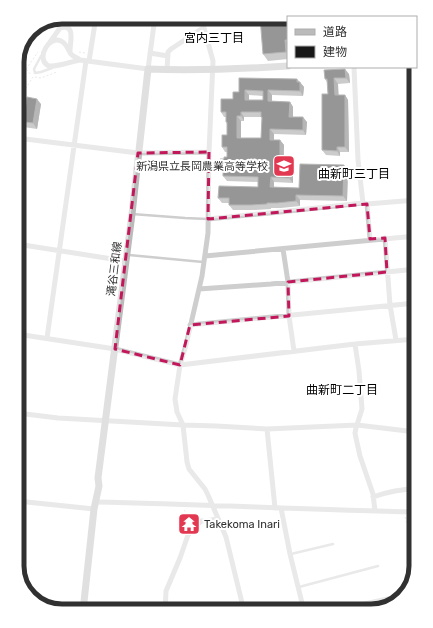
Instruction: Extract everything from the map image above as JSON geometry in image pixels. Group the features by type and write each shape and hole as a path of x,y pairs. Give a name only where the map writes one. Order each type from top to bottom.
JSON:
{"main road":[{"path":"148,69 167,70 287,66"},
{"name":"滝谷三和線","path":"84,604 94,509 99,486 98,478 132,214 148,69"}],"street":[{"path":"47,338 85,61 94,24"},
{"path":"70,51 71,33 69,28 60,28 44,53 43,59 47,65 50,66 56,66 71,61 85,61 148,69 154,24"},
{"path":"202,24 213,61 209,152 208,233 199,289 180,365 175,399 177,412 183,425 187,462 192,473 205,489 226,537 242,604"},
{"path":"167,70 168,52 203,28"},
{"path":"50,43 53,40 60,40 65,44 71,55 85,61"},
{"path":"150,53 168,56"},
{"path":"354,68 358,160 370,240"},
{"path":"24,139 138,153 209,152"},
{"path":"208,219 365,203 409,200"},
{"path":"205,256 409,236"},
{"path":"384,238 390,306 396,340"},
{"path":"24,245 126,258"},
{"path":"283,249 288,282 289,316 294,351"},
{"path":"199,289 409,270"},
{"path":"190,325 409,305"},
{"path":"24,335 115,349 180,365 409,339"},
{"path":"355,344 362,409 357,425 357,444 374,497 375,511"},
{"path":"24,415 106,421 267,429 357,425 409,431"},
{"path":"267,429 278,508 302,604"},
{"path":"374,497 386,493 409,489"},
{"path":"24,502 94,509"},
{"path":"96,502 409,512"},
{"path":"165,604 166,590 188,535 201,521 217,518"},
{"path":"366,604 389,599"}],"lane":[{"path":"44,53 35,66 34,71 36,73 41,72 56,66"},
{"path":"132,214 208,219"},
{"path":"126,258 204,262"},
{"path":"290,554 333,544"},
{"path":"298,587 378,566"}],"path":[{"path":"24,91 33,77"},
{"path":"180,504 189,516 201,521"},
{"path":"403,512 409,530"}],"highlighted area":[{"path":"209,152 208,219 367,204 370,239 385,238 387,272 288,282 289,316 190,325 180,365 115,349 138,153"}],"building":[{"path":"261,24 287,24 287,40 285,40 286,52 263,54"},
{"path":"345,69 346,78 334,78 335,95 345,95 345,147 337,147 337,151 322,150 322,94 328,94 327,79 325,79 324,70"},
{"path":"239,78 297,79 297,82 300,82 300,91 268,90 268,101 290,102 289,117 303,117 303,130 270,129 270,140 280,140 280,159 285,159 285,164 289,164 289,178 271,177 270,187 299,188 300,164 344,165 343,196 296,195 296,201 251,205 229,205 229,198 218,198 219,186 258,187 258,177 223,176 223,166 220,166 220,159 227,157 227,147 222,147 222,135 227,135 227,122 226,112 221,112 221,99 233,99 233,92 239,92","holes":["245,90 263,91 263,100 245,100","241,112 261,112 261,138 237,138 237,116 241,116"]},
{"path":"27,97 37,99 33,123 24,122"}],"place":[{"name":"新潟県立長岡農業高等学校","path":"284,166"},
{"name":"Takekoma Inari","path":"189,524"}],"district":[{"name":"宮内三丁目","path":"214,38"},
{"name":"曲新町三丁目","path":"354,174"},
{"name":"曲新町二丁目","path":"342,390"}]}
